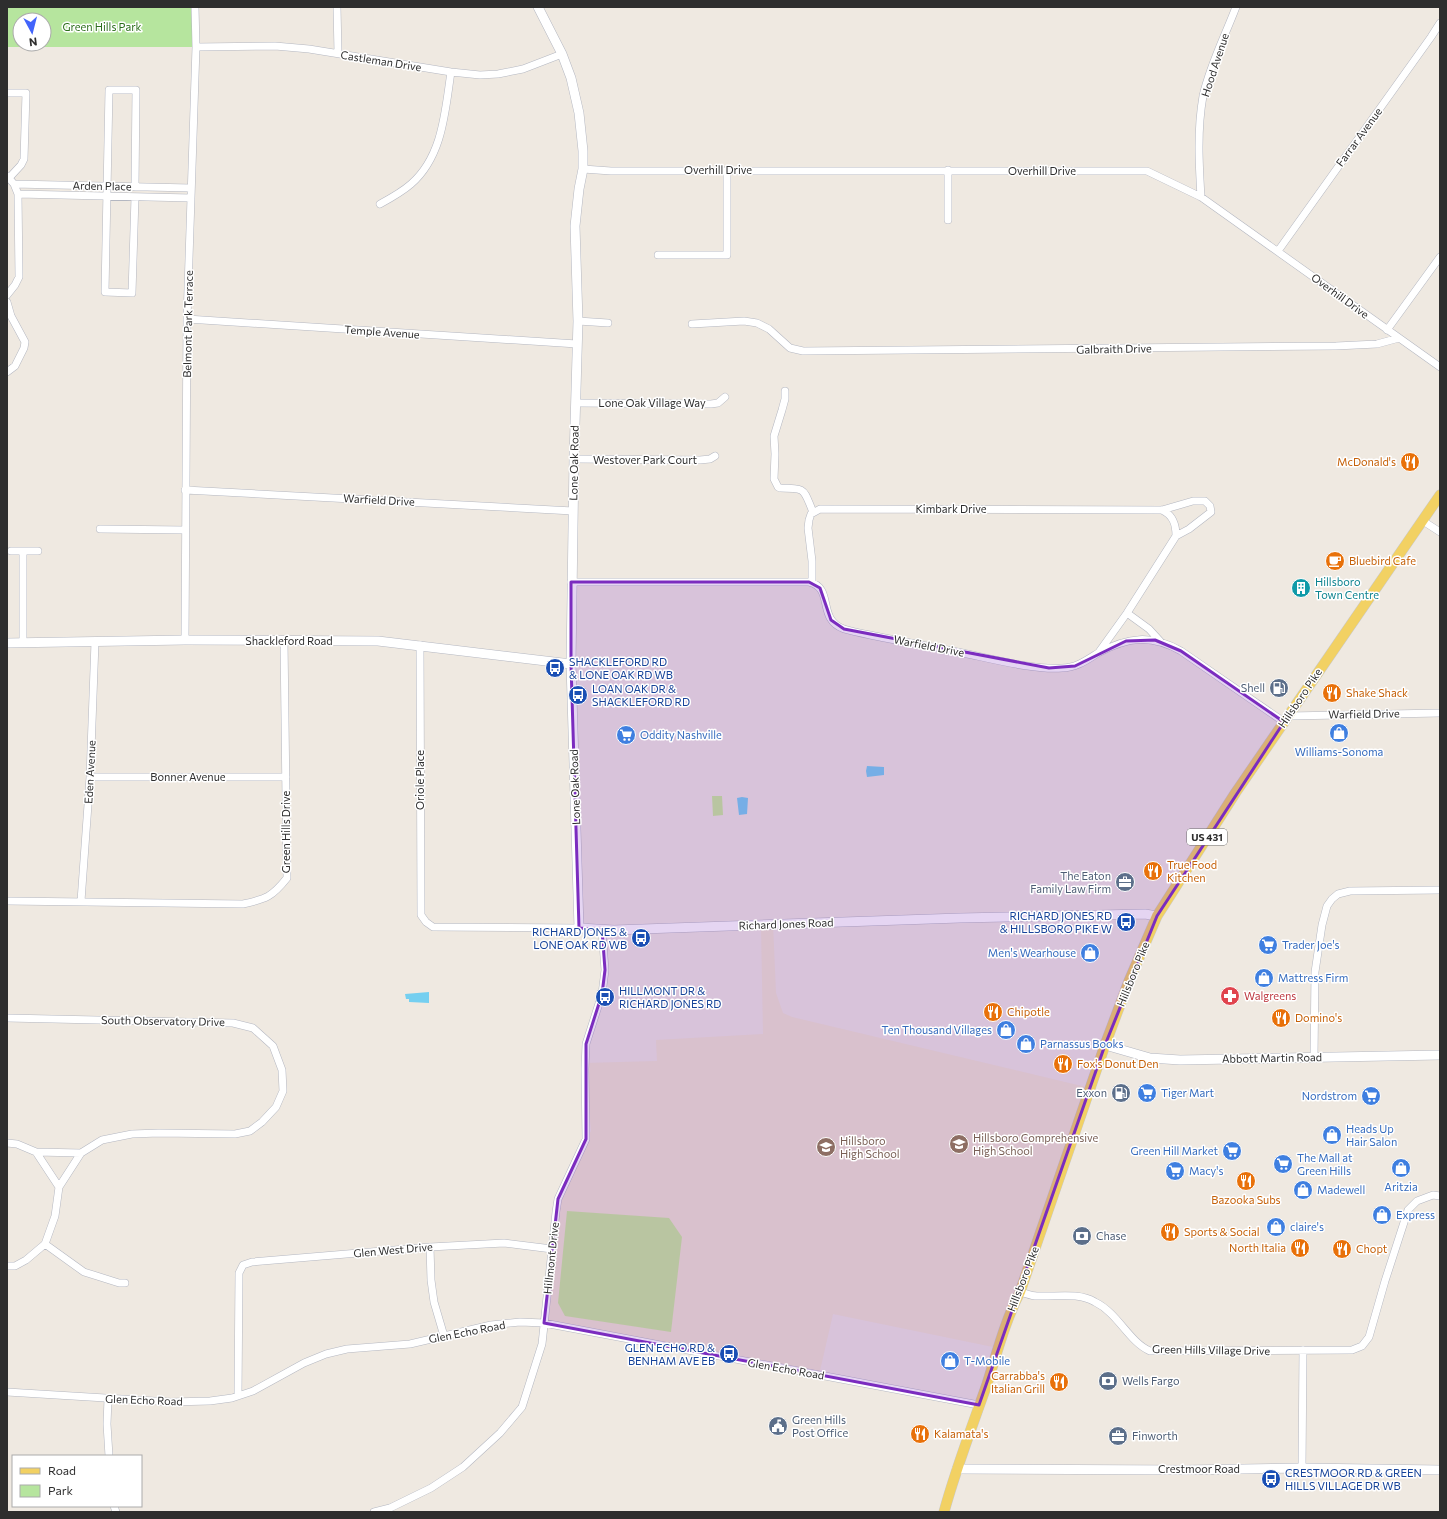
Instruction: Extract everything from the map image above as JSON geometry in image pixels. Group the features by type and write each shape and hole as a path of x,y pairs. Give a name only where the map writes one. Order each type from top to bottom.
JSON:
{"main road":[{"name":"Hillsboro Pike","path":"944,1512 1011,1308 1020,1292 1105,1045 1131,977 1157,916 1236,792 1440,495"}],"street":[{"name":"Belmont Park Terrace","path":"185,640 187,319 196,47 195,7"},
{"path":"337,7 338,53"},
{"name":"Lone Oak Road","path":"538,7 562,54 574,88 583,146 583,169 575,226 578,321 571,664 579,928"},
{"name":"Hood Avenue","path":"1201,197 1199,142 1203,96 1218,49 1236,7"},
{"name":"Farrar Avenue","path":"1278,251 1440,23"},
{"name":"Castleman Drive","path":"196,47 275,46 309,49 451,72 480,75 506,73 523,69 562,54"},
{"path":"380,204 400,193 412,183 421,174 434,153 441,134 451,72"},
{"path":"135,187 136,90 109,90 105,292 132,293 135,197"},
{"path":"7,93 26,93 24,159 21,165 8,177 14,184 18,194 19,277 7,295"},
{"name":"Overhill Drive","path":"583,169 611,171 1147,171 1201,197 1440,367"},
{"path":"658,256 727,255 727,170"},
{"path":"948,170 948,220"},
{"name":"Arden Place","path":"14,184 191,188"},
{"name":"Arden Place","path":"18,194 191,198"},
{"path":"1387,330 1440,257"},
{"path":"7,302 10,316 25,342 24,348 15,366 7,372"},
{"name":"Temple Avenue","path":"187,319 577,344"},
{"path":"578,321 608,323"},
{"name":"Galbraith Drive","path":"692,324 744,321 757,323 770,329 790,348 803,351 1336,346 1377,344 1399,338"},
{"path":"572,582 812,582 812,561 808,528 810,516 813,512 803,491 798,488 778,487 774,479 774,436 785,399 785,391"},
{"name":"Lone Oak Village Way","path":"576,403 711,404 718,403 725,397"},
{"name":"Westover Park Court","path":"574,459 700,460 710,459 714,456"},
{"name":"Warfield Drive","path":"185,490 573,511"},
{"name":"Kimbark Drive","path":"813,512 820,509 833,508 1162,510 1198,500 1205,501 1211,509 1208,515 1189,529 1176,536 1127,613 1098,653"},
{"path":"1162,510 1168,512 1173,520 1176,528 1176,536"},
{"path":"1423,521 1440,532"},
{"path":"100,529 185,530"},
{"path":"11,551 38,551"},
{"path":"23,551 23,643"},
{"name":"Warfield Drive","path":"812,582 822,591 832,623 839,628 848,630 1049,668 1075,666 1098,653 1126,641 1144,639 1160,641 1181,651 1286,719 1440,713"},
{"path":"1127,613 1150,629 1160,641"},
{"name":"Shackleford Road","path":"7,643 185,640 378,641 571,664"},
{"name":"Green Hills Drive","path":"7,901 243,904 259,900 276,892 287,878 284,640"},
{"name":"Eden Avenue","path":"82,901 90,777 95,642"},
{"name":"Oriole Place","path":"420,645 421,915"},
{"name":"Bonner Avenue","path":"90,777 286,777"},
{"path":"1314,1058 1315,972 1322,925 1327,906 1332,899 1338,894 1350,891 1440,890"},
{"name":"Richard Jones Road","path":"421,915 426,922 433,927 579,928 602,930 1038,916 1145,914 1157,916"},
{"name":"Hillmont Drive","path":"374,1512 390,1508 431,1488 463,1467 500,1433 522,1407 542,1344 558,1199 586,1139 584,1068 586,1044 602,994 604,970 602,930"},
{"name":"South Observatory Drive","path":"7,1018 234,1023 253,1028 273,1046 282,1070 283,1091 276,1107 262,1122 250,1131 235,1134 132,1134 102,1140 81,1153"},
{"name":"Abbott Martin Road","path":"1105,1045 1150,1058 1180,1060 1440,1055"},
{"path":"7,1143 17,1144 36,1152 81,1153"},
{"path":"36,1152 59,1188"},
{"path":"7,1266 15,1266 26,1260 46,1244 55,1216 59,1188 81,1153"},
{"name":"Green Hills Village Drive","path":"1020,1292 1036,1296 1081,1297 1095,1301 1108,1310 1138,1343 1150,1351 1352,1350 1362,1346 1369,1337 1384,1281 1408,1210 1417,1201 1433,1195 1440,1196"},
{"name":"Glen West Drive","path":"238,1396 239,1273 243,1265 252,1262 430,1247 504,1243 552,1249"},
{"path":"46,1244 84,1272 119,1283 125,1283"},
{"path":"430,1247 431,1280 434,1302 444,1336"},
{"name":"Glen Echo Road","path":"7,1392 171,1402 210,1401 238,1396 253,1391 304,1363 326,1354 347,1349 410,1344 490,1325 520,1322 544,1323 979,1405"},
{"path":"1302,1468 1303,1350"},
{"path":"108,1399 107,1424 109,1455"},
{"name":"Crestmoor Road","path":"957,1469 1185,1470 1302,1468 1440,1470"}],"highlighted area":[{"path":"571,582 809,582 820,588 831,620 844,629 1049,668 1075,666 1126,641 1155,640 1181,651 1284,722 1157,916 1105,1045 979,1405 544,1323 558,1199 586,1139 586,1044 602,994 605,970 602,930 579,928 571,664"}],"shaded area":[{"name":"Hillsboro High School","path":"773,924 776,993 783,1013 792,1017 1090,1088 998,1348 833,1314 819,1375 544,1323 556,1212 586,1139 591,1131 585,1063 657,1061 656,1040 763,1034 761,925"}],"green space":[{"name":"Green Hills Park","path":"7,7 195,7 196,47 52,47 52,12 12,12 12,47 7,47"},
{"path":"712,796 722,796 723,815 713,816"},
{"path":"567,1211 669,1218 682,1237 671,1332 565,1316 558,1303"}],"water":[{"path":"867,766 884,767 884,775 867,777"},
{"path":"737,798 748,798 747,814 739,815"},
{"path":"429,992 429,1003 409,1002 409,999 406,999 405,994"}],"place":[{"name":"McDonald's","path":"1410,462"},
{"name":"Bluebird Cafe","path":"1335,561"},
{"name":"Hillsboro Town Centre","path":"1301,588"},
{"name":"SHACKLEFORD RD & LONE OAK RD WB","path":"555,668"},
{"name":"Shell","path":"1279,688"},
{"name":"Shake Shack","path":"1332,693"},
{"name":"LOAN OAK DR & SHACKLEFORD RD","path":"578,695"},
{"name":"Williams-Sonoma","path":"1339,733"},
{"name":"Oddity Nashville","path":"626,735"},
{"name":"True Food Kitchen","path":"1153,871"},
{"name":"The Eaton Family Law Firm","path":"1125,882"},
{"name":"RICHARD JONES RD & HILLSBORO PIKE W","path":"1126,922"},
{"name":"RICHARD JONES & LONE OAK RD WB","path":"641,938"},
{"name":"Trader Joe's","path":"1268,945"},
{"name":"Men's Wearhouse","path":"1090,953"},
{"name":"Mattress Firm","path":"1264,978"},
{"name":"Walgreens","path":"1230,996"},
{"name":"HILLMONT DR & RICHARD JONES RD","path":"605,997"},
{"name":"Chipotle","path":"993,1012"},
{"name":"Domino's","path":"1281,1018"},
{"name":"Ten Thousand Villages","path":"1006,1030"},
{"name":"Parnassus Books","path":"1026,1044"},
{"name":"Fox's Donut Den","path":"1063,1064"},
{"name":"Exxon","path":"1121,1093"},
{"name":"Tiger Mart","path":"1147,1093"},
{"name":"Nordstrom","path":"1371,1096"},
{"name":"Heads Up Hair Salon","path":"1332,1135"},
{"name":"Hillsboro Comprehensive High School","path":"959,1144"},
{"name":"Hillsboro High School","path":"826,1147"},
{"name":"Green Hill Market","path":"1232,1151"},
{"name":"The Mall at Green Hills","path":"1283,1164"},
{"name":"Aritzia","path":"1401,1168"},
{"name":"Macy's","path":"1175,1171"},
{"name":"Bazooka Subs","path":"1246,1181"},
{"name":"Madewell","path":"1303,1190"},
{"name":"Express","path":"1382,1215"},
{"name":"claire's","path":"1276,1227"},
{"name":"Sports & Social","path":"1170,1232"},
{"name":"Chase","path":"1082,1236"},
{"name":"North Italia","path":"1300,1248"},
{"name":"Chopt","path":"1342,1249"},
{"name":"GLEN ECHO RD & BENHAM AVE EB","path":"729,1354"},
{"name":"T-Mobile","path":"950,1361"},
{"name":"Wells Fargo","path":"1108,1381"},
{"name":"Carrabba's Italian Grill","path":"1059,1382"},
{"name":"Green Hills Post Office","path":"778,1426"},
{"name":"Kalamata's","path":"920,1434"},
{"name":"Finworth","path":"1118,1436"},
{"name":"CRESTMOOR RD & GREEN HILLS VILLAGE DR WB","path":"1271,1479"}]}
